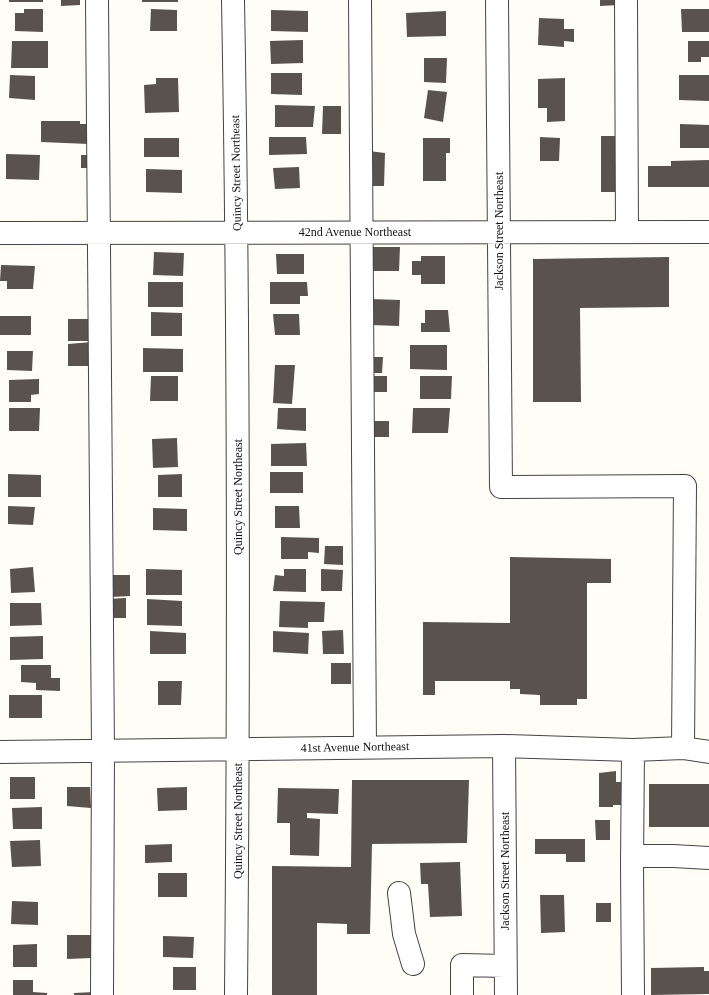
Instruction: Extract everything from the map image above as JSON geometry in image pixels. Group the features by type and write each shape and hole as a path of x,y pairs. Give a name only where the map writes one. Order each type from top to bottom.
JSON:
{"street":[{"path":"97,0 103,750 102,995"},
{"name":"Quincy Street Northeast","path":"233,0 237,233 239,748 236,995"},
{"path":"360,0 365,747"},
{"name":"Jackson Street Northeast","path":"497,0 501,487 685,486 683,748"},
{"path":"626,0 627,232"},
{"name":"42nd Avenue Northeast","path":"0,233 362,233 499,231 709,232"},
{"name":"Jackson Street Northeast","path":"504,746 506,995"},
{"name":"41st Avenue Northeast","path":"0,752 504,746 633,750 683,748 709,752"},
{"path":"633,750 633,995"},
{"path":"632,856 709,858"},
{"path":"399,893 404,934 413,964"},
{"path":"462,995 462,965 505,966"}],"building":[{"path":"9,0 43,0 43,2 9,2"},
{"path":"61,0 80,0 80,5 61,6"},
{"path":"142,0 178,0 178,2 142,2"},
{"path":"600,0 619,0 619,5 600,6"},
{"path":"24,9 43,9 43,32 15,31 15,13 24,13"},
{"path":"151,9 177,10 177,31 150,31"},
{"path":"681,9 709,9 709,32 682,32"},
{"path":"271,10 308,11 308,32 271,31"},
{"path":"446,11 446,36 407,37 406,13"},
{"path":"539,18 564,19 564,29 574,29 574,42 564,41 564,47 538,45"},
{"path":"303,40 303,63 271,64 270,41"},
{"path":"12,41 48,41 48,68 11,68"},
{"path":"688,41 709,41 709,57 701,57 701,62 688,62"},
{"path":"424,58 447,58 446,83 424,82"},
{"path":"271,73 302,73 302,95 271,94"},
{"path":"10,75 35,76 35,100 9,98"},
{"path":"679,75 709,75 709,101 679,100"},
{"path":"156,78 178,78 179,112 145,113 144,85 156,84"},
{"path":"565,78 565,121 547,122 547,108 538,108 538,79"},
{"path":"428,90 447,92 443,122 424,118"},
{"path":"275,105 315,106 313,127 275,127"},
{"path":"323,106 341,106 341,134 322,134"},
{"path":"41,121 80,121 80,124 89,124 89,144 41,142"},
{"path":"680,124 709,125 709,148 680,148"},
{"path":"601,136 619,136 620,192 601,192"},
{"path":"269,137 306,137 307,154 269,155"},
{"path":"540,137 560,138 559,161 540,161"},
{"path":"144,138 179,138 179,157 144,157"},
{"path":"423,138 450,138 450,153 446,153 446,181 423,181"},
{"path":"369,151 385,153 384,186 367,186"},
{"path":"6,154 40,155 39,180 6,179"},
{"path":"81,155 89,155 88,168 81,168"},
{"path":"709,160 709,187 648,187 648,166 671,166 671,161"},
{"path":"299,167 300,188 275,189 273,168"},
{"path":"146,169 182,170 182,193 146,192"},
{"path":"370,247 400,247 399,271 370,271"},
{"path":"154,252 184,253 183,276 153,275"},
{"path":"276,254 304,254 304,274 277,274"},
{"path":"421,256 445,256 445,284 421,284 421,275 412,275 412,261 421,261"},
{"path":"669,257 669,307 580,308 581,402 533,402 533,259"},
{"path":"1,265 35,266 33,289 7,289 7,281 0,281"},
{"path":"148,282 183,282 183,307 148,307"},
{"path":"270,282 307,282 308,296 300,296 300,304 270,304"},
{"path":"370,299 400,300 399,326 370,325"},
{"path":"425,310 448,310 450,332 421,332 421,323 425,323"},
{"path":"151,312 182,313 182,336 151,336"},
{"path":"273,314 299,314 300,335 275,335"},
{"path":"0,316 31,316 31,335 0,335"},
{"path":"68,319 91,319 91,341 68,341"},
{"path":"92,342 92,366 68,366 68,344"},
{"path":"410,345 447,345 447,370 410,369"},
{"path":"143,348 183,349 183,372 143,372"},
{"path":"7,351 33,351 32,371 7,370"},
{"path":"369,357 383,357 382,373 369,373"},
{"path":"275,365 295,365 292,404 273,403"},
{"path":"151,376 178,376 178,401 150,401"},
{"path":"370,376 387,376 387,392 370,392"},
{"path":"420,376 452,376 451,399 420,399"},
{"path":"39,379 39,394 31,395 31,402 9,402 9,380"},
{"path":"9,408 40,408 39,431 9,431"},
{"path":"278,408 306,408 306,431 277,429"},
{"path":"413,408 450,408 448,433 412,433"},
{"path":"370,421 389,421 389,437 370,437"},
{"path":"177,438 178,467 153,468 152,439"},
{"path":"306,443 307,466 271,466 271,444"},
{"path":"270,472 303,472 303,493 270,493"},
{"path":"8,474 41,475 41,497 8,497"},
{"path":"182,474 182,497 158,497 158,475"},
{"path":"8,506 35,507 33,525 8,524"},
{"path":"275,506 299,506 300,528 275,528"},
{"path":"153,508 187,509 187,531 153,530"},
{"path":"281,537 319,538 319,553 308,552 308,559 281,559"},
{"path":"325,546 343,546 343,565 324,564"},
{"path":"510,557 611,559 611,583 587,583 587,699 577,699 577,705 540,705 540,695 520,694 520,689 510,689 510,681 435,681 435,695 423,695 423,622 510,623"},
{"path":"33,567 35,592 11,593 10,569"},
{"path":"146,569 182,570 182,595 146,595"},
{"path":"284,569 306,569 306,592 273,591 275,575 284,576"},
{"path":"321,569 343,570 342,591 321,591"},
{"path":"110,575 130,575 130,596 111,597"},
{"path":"126,598 126,618 106,618 106,599"},
{"path":"147,599 182,601 182,626 147,625"},
{"path":"280,601 325,602 324,622 308,622 308,628 279,627"},
{"path":"10,603 41,603 42,625 10,626"},
{"path":"343,630 344,654 323,654 322,631"},
{"path":"150,631 186,633 186,654 150,654"},
{"path":"273,631 309,633 308,654 273,652"},
{"path":"43,636 43,659 10,660 10,637"},
{"path":"331,663 351,663 351,684 331,684"},
{"path":"21,665 51,665 51,678 60,678 60,691 36,690 36,683 21,682"},
{"path":"158,681 182,681 181,705 158,705"},
{"path":"9,695 42,695 42,718 9,718"},
{"path":"616,771 616,782 622,782 623,805 599,807 599,773"},
{"path":"10,777 35,777 35,799 10,799"},
{"path":"352,780 469,780 467,843 372,844 370,934 347,934 347,924 317,923 317,995 272,995 272,866 351,867"},
{"path":"649,784 709,784 709,827 649,827"},
{"path":"67,787 90,787 91,808 67,806"},
{"path":"187,787 187,810 158,811 157,788"},
{"path":"278,788 339,789 338,814 307,813 307,818 320,819 319,856 290,855 290,823 277,823"},
{"path":"42,807 42,829 13,829 12,808"},
{"path":"595,820 610,820 610,840 596,840"},
{"path":"535,839 585,839 585,862 566,862 566,854 535,854"},
{"path":"40,840 41,866 12,867 10,841"},
{"path":"172,844 172,862 145,863 145,845"},
{"path":"460,862 462,916 430,917 428,884 421,884 420,863"},
{"path":"158,873 187,873 187,897 158,897"},
{"path":"540,895 564,895 565,932 541,933"},
{"path":"12,901 38,902 38,925 11,924"},
{"path":"596,903 611,903 611,922 596,922"},
{"path":"67,935 91,935 92,958 67,959"},
{"path":"163,936 194,937 193,958 163,957"},
{"path":"37,944 37,967 13,967 13,945"},
{"path":"173,967 196,967 196,990 173,990"},
{"path":"704,967 704,971 709,971 709,994 651,995 651,968"},
{"path":"13,980 33,980 33,992 47,993 47,995 13,995"},
{"path":"94,992 94,995 74,995 74,993"}]}
